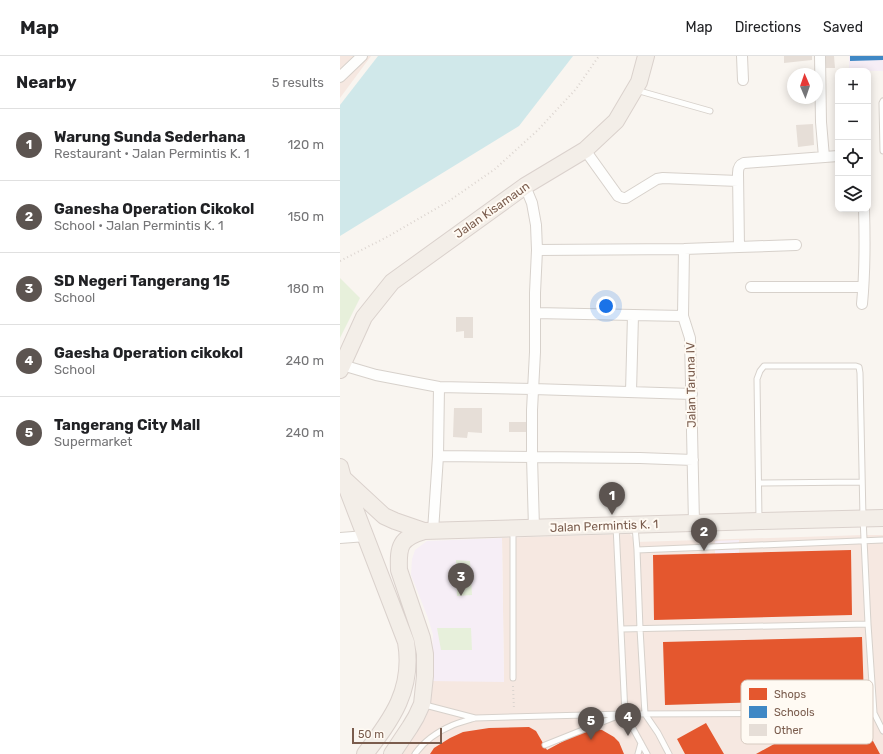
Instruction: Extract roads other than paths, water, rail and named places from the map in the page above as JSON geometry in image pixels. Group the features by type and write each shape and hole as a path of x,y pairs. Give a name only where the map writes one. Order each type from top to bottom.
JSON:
{"main road":[{"name":"Jalan Kisamaun","path":"341,367 364,317 392,282 525,186 585,150 616,120 639,82 646,56"},
{"name":"Jalan Permintis K. 1","path":"342,473 384,516 394,522 429,531 759,520 883,518"},
{"path":"342,473 406,642 408,654 408,669 404,688 397,706 386,726 365,754"},
{"path":"392,754 416,717 422,704 425,654 422,638 399,570 399,560 402,545 408,538 429,531"}],"street":[{"path":"340,77 362,56"},
{"path":"742,56 744,80"},
{"path":"820,56 821,122 824,157"},
{"path":"585,150 618,196 623,198 626,198 657,179 662,178 738,181"},
{"path":"739,247 738,168 740,165 744,163 835,156"},
{"path":"525,186 532,203 536,225 537,250 532,457 534,528"},
{"path":"862,304 865,230 864,212"},
{"path":"537,250 684,249 796,245"},
{"name":"Jalan Taruna IV","path":"684,249 683,316 690,338 694,523"},
{"path":"751,287 863,287"},
{"path":"535,313 683,316"},
{"path":"631,392 633,315"},
{"path":"341,367 439,387 692,394"},
{"path":"429,531 438,456 439,387"},
{"path":"438,456 693,460"},
{"path":"340,538 366,536"}],"lane":[{"path":"635,90 710,111"},
{"path":"883,101 883,152"},
{"path":"759,520 757,379 760,371 764,366 856,366 859,368 860,373 863,518 872,680"},
{"path":"759,483 862,482"},
{"path":"616,525 625,714 647,754"},
{"path":"635,525 645,714 658,733 669,754"},
{"path":"513,528 513,678"},
{"path":"637,550 883,540"},
{"path":"620,629 868,624"},
{"path":"873,698 874,713 883,731"},
{"path":"422,704 475,718"},
{"path":"545,746 625,714"},
{"path":"415,754 433,736 454,724 475,718 625,714 741,714"},
{"path":"638,754 641,743"}],"water":[{"path":"378,56 573,56 519,126 340,236 340,105"}],"place":[{"name":"Warung Sunda Sederhana","path":"612,515"},
{"name":"Ganesha Operation Cikokol","path":"704,551"},
{"name":"SD Negeri Tangerang 15","path":"461,596"},
{"name":"Gaesha Operation cikokol","path":"628,736"},
{"name":"Tangerang City Mall","path":"591,740"}]}
